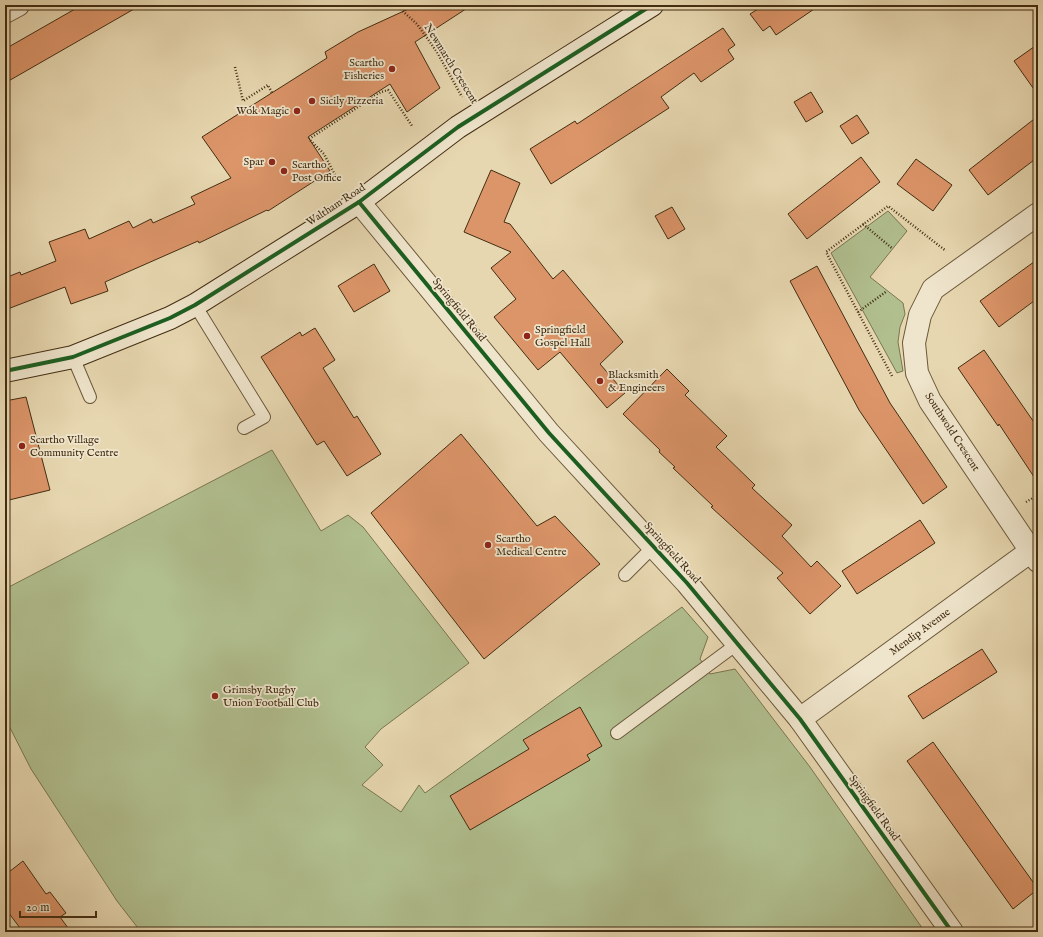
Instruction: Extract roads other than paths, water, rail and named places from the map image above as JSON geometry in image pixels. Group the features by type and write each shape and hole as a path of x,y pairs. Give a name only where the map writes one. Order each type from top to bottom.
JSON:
{"street":[{"path":"5,12 18,5"},
{"name":"Waltham Road","path":"5,371 72,357 170,318 195,305 359,202 474,116 652,5"},
{"name":"Springfield Road","path":"359,202 549,433 687,583 800,719 952,932"},
{"name":"Southwold Crescent","path":"1035,556 930,401 917,373 914,343 920,315 932,288 1038,214"},
{"name":"Mendip Avenue","path":"800,719 1035,556"}],"lane":[{"path":"195,305 264,416 244,428"},
{"path":"72,357 90,397"},
{"path":"625,576 654,546"},
{"path":"617,733 737,644"}],"place":[{"name":"Scartho Fisheries","path":"392,69"},
{"name":"Sicily Pizzeria","path":"312,101"},
{"name":"Wok Magic","path":"297,111"},
{"name":"Spar","path":"272,162"},
{"name":"Scartho Post Office","path":"284,171"},
{"name":"Springfield Gospel Hall","path":"527,336"},
{"name":"Blacksmith & Engineers","path":"600,381"},
{"name":"Scartho Village Community Centre","path":"22,446"},
{"name":"Scartho Medical Centre","path":"488,545"},
{"name":"Grimsby Rugby Union Football Club","path":"215,696"}]}
